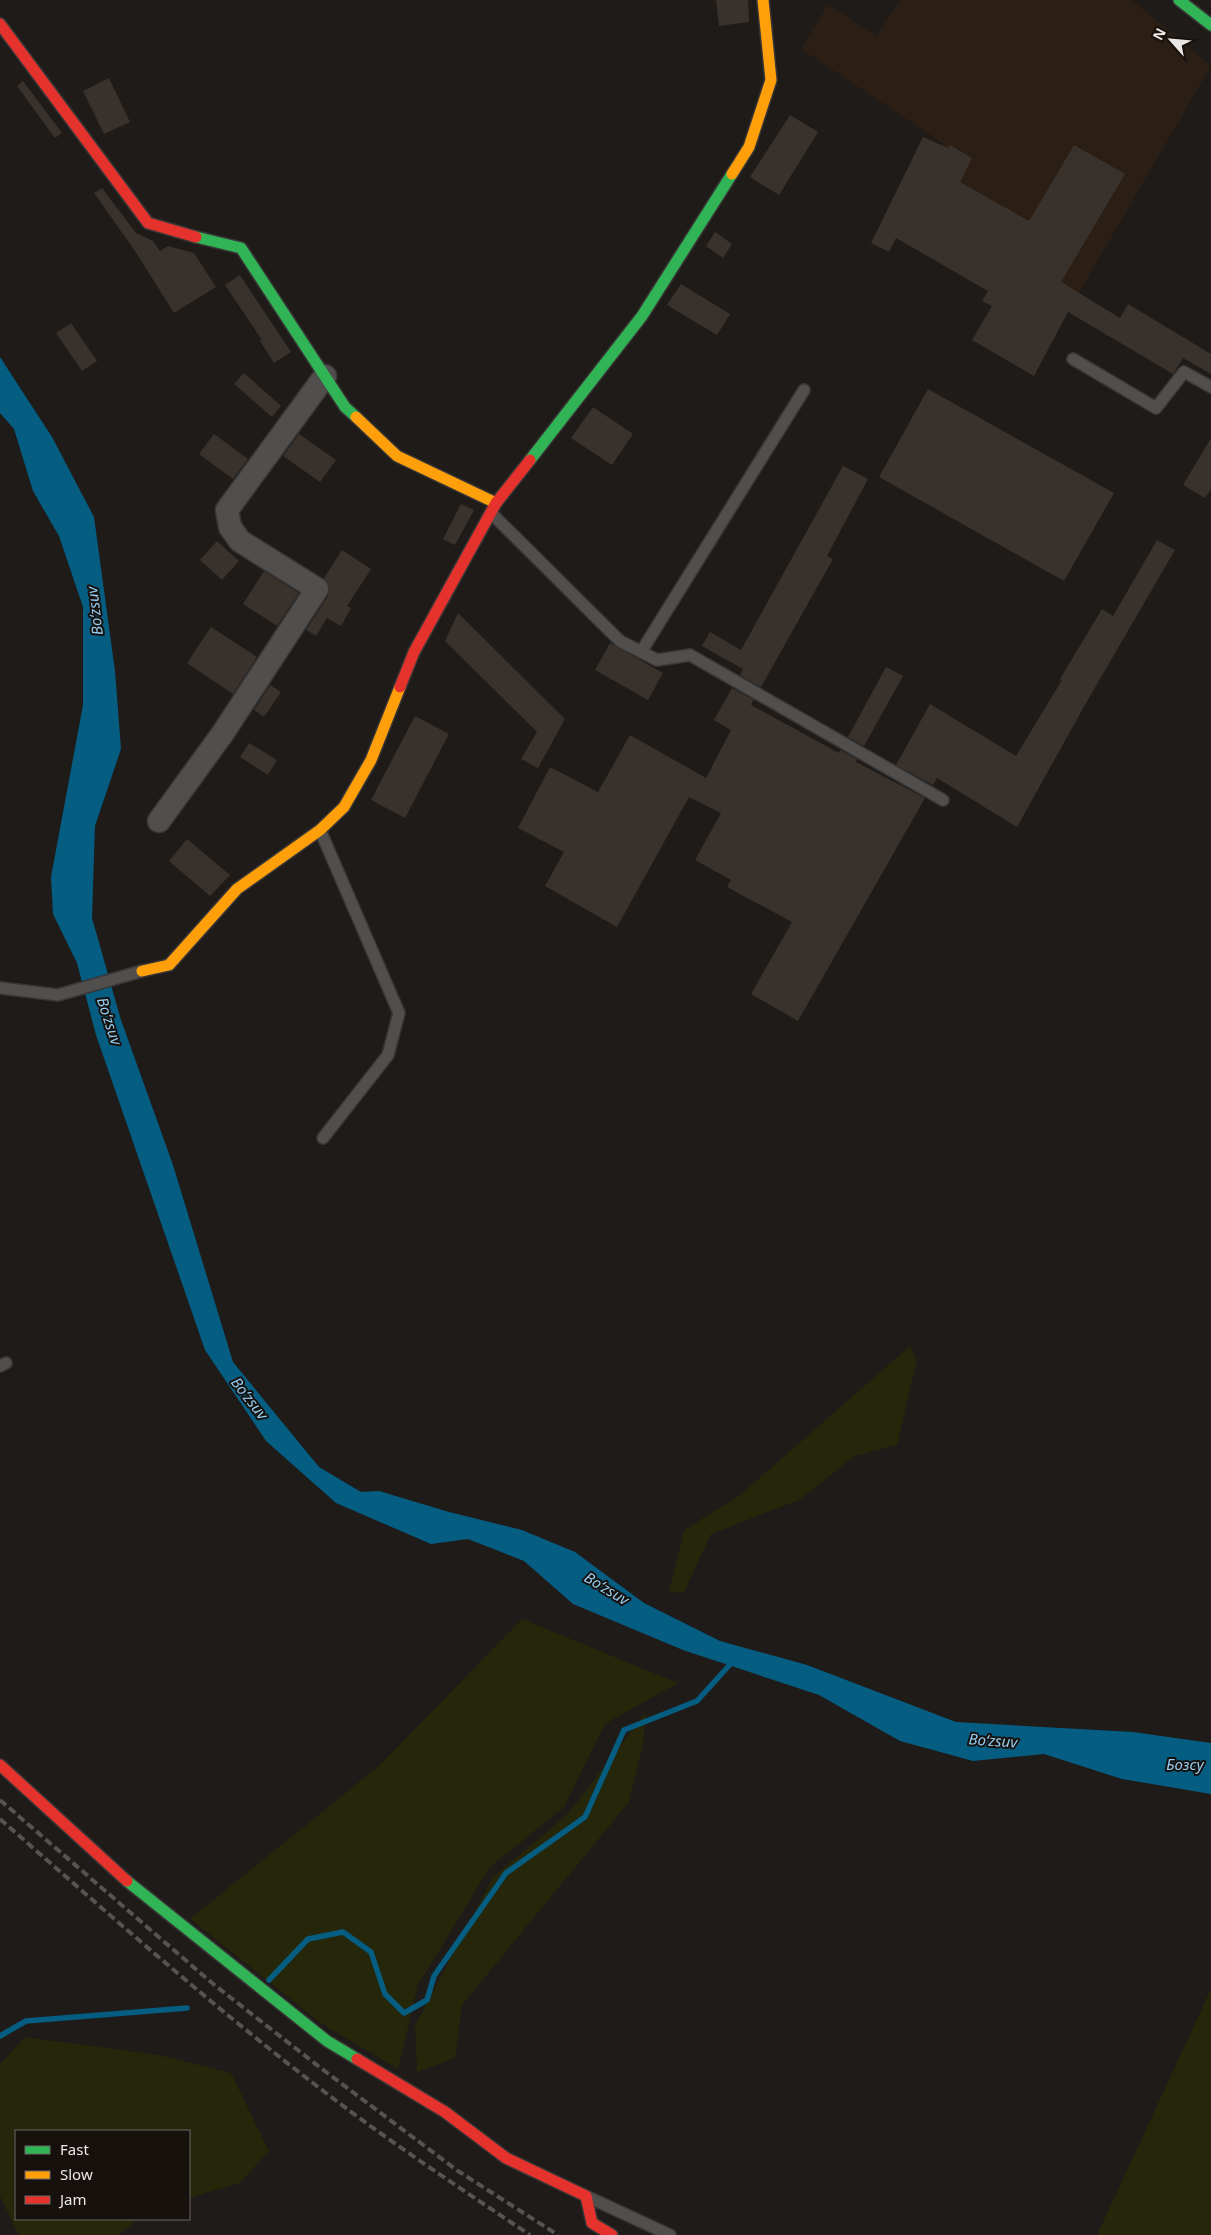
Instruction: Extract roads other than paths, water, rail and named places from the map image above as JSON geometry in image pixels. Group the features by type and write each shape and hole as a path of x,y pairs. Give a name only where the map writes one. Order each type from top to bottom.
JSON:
{"street":[{"path":"142,971 169,965 237,889 320,830 344,807 371,760 414,652 494,508 642,316 749,147 771,80 763,0"},
{"path":"1179,0 1211,25"},
{"path":"0,24 148,223 179,233 241,248 345,406 397,456 494,508"},
{"path":"159,821 223,733 317,589 240,541 230,527 227,510 325,376"},
{"path":"0,1765 138,1891 327,2041 445,2112 506,2158 586,2196 592,2223 612,2235"}],"lane":[{"path":"1073,359 1156,408 1184,372 1211,387"},
{"path":"641,652 804,390"},
{"path":"494,508 620,641 658,660 690,655 943,800"},
{"path":"320,830 399,1013 388,1054 323,1138"},
{"path":"0,988 58,995 142,971"},
{"path":"586,2196 670,2235"}],"water":[{"name":"Бозсу","path":"0,357 52,437 94,517 115,671 121,749 95,826 92,918 121,1020 173,1165 233,1362 319,1467 361,1492 379,1491 449,1512 522,1530 575,1552 644,1603 720,1641 807,1665 956,1722 1133,1732 1211,1743 1211,1794 1122,1779 1044,1754 973,1761 900,1741 819,1695 683,1650 573,1604 524,1561 468,1539 431,1544 336,1503 266,1441 205,1350 96,1035 77,963 53,914 51,877 83,705 83,607 59,536 33,491 14,429 0,413"}],"waterway":[{"path":"269,1980 308,1939 343,1932 371,1952 385,1994 404,2013 427,2000 434,1976 506,1873 585,1817 624,1730 697,1701 734,1660"},
{"path":"0,2036 26,2021 187,2008"}],"railway":[{"path":"0,1800 212,1983 322,2069 458,2171 558,2235"},
{"path":"0,1819 155,1954 273,2052 393,2142 530,2235"}],"water label":[{"name":"Boʻzsuv","path":"94,611"},
{"name":"Boʻzsuv","path":"110,1021"},
{"name":"Boʻzsuv","path":"250,1398"},
{"name":"Boʻzsuv","path":"607,1588"},
{"name":"Boʻzsuv","path":"993,1740"}]}
